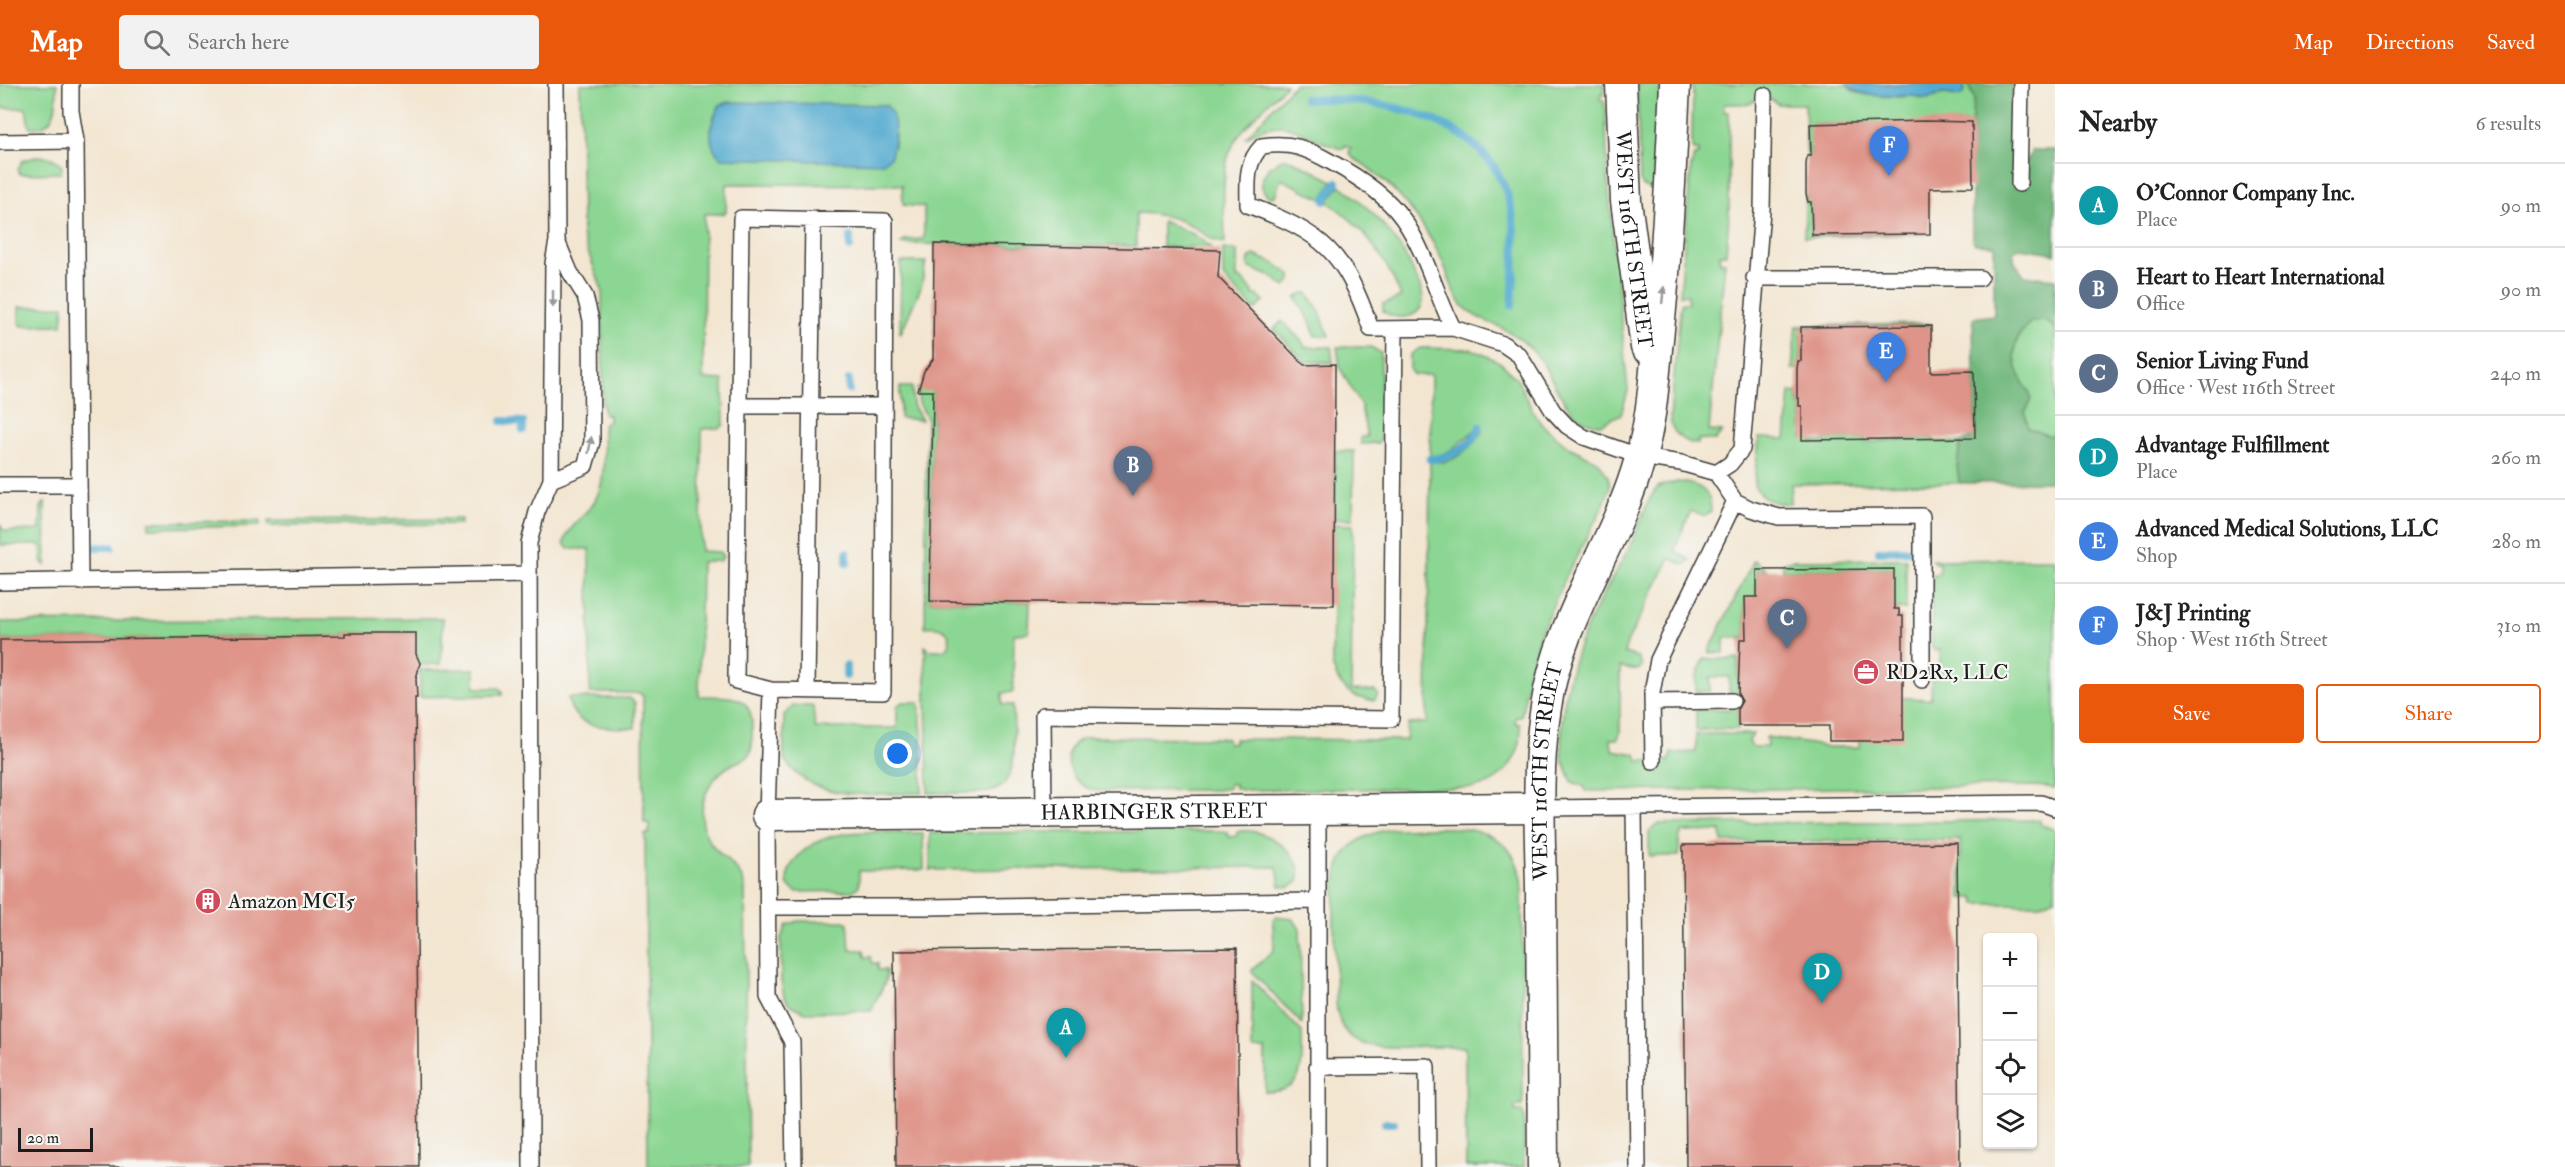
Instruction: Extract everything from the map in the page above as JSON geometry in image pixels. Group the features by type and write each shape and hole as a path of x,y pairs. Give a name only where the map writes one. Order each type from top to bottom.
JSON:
{"street":[{"name":"WEST 116TH STREET","path":"1621,84 1626,201 1652,394"},
{"name":"WEST 116TH STREET","path":"1543,1167 1540,808 1542,736 1554,665 1574,611 1606,550 1626,502 1641,457 1652,394 1668,244 1675,84"},
{"name":"HARBINGER STREET","path":"766,815 1318,812 1540,808"}],"lane":[{"path":"71,84 70,111 76,141 80,582"},
{"path":"531,1167 529,574 530,543 537,512 551,480 553,263 557,241 556,84"},
{"path":"2019,184 2021,84"},
{"path":"1716,473 1730,464 1742,449 1754,278 1762,211 1764,95"},
{"path":"0,142 76,141"},
{"path":"1453,328 1423,256 1402,218 1374,189 1344,169 1296,145 1262,146 1253,155 1249,168 1248,205 1284,219 1327,246 1341,263 1352,282 1371,329 1453,328 1503,344 1519,355 1553,411 1567,426 1584,437 1641,457 1681,463 1716,473 1735,501 1751,509 1779,517 1922,516 1922,680"},
{"path":"741,218 885,221 883,692 771,690 736,681 739,406 741,218"},
{"path":"807,690 813,219"},
{"path":"551,480 585,466 592,442 591,320 585,296 570,272 557,241"},
{"path":"1754,278 1980,278"},
{"path":"1044,813 1043,715 1391,719 1395,329"},
{"path":"739,406 884,406"},
{"path":"0,485 78,484"},
{"path":"1653,761 1652,702 1658,660 1735,501"},
{"path":"0,582 529,574"},
{"path":"771,690 766,815 768,998 792,1042 794,1167"},
{"path":"1652,702 1732,701"},
{"path":"1540,808 2041,803 2055,808"},
{"path":"1634,807 1638,1167"},
{"path":"1318,812 1318,1167"},
{"path":"768,907 927,908 1317,901"},
{"path":"1317,1067 1427,1066 1428,1167"}],"green space":[{"path":"0,84 57,84 54,114 45,125 29,127 26,108 0,108"},
{"path":"580,84 1286,84 1244,129 1229,155 1224,179 1225,243 1212,239 1178,219 1157,214 1136,213 1136,246 901,244 905,240 924,239 924,207 903,205 902,185 727,184 726,212 704,214 703,379 723,380 724,425 719,428 702,429 701,551 720,552 723,557 720,561 701,562 699,696 736,698 743,702 751,716 752,742 748,757 726,768 710,786 704,800 702,816 704,830 709,840 736,869 745,888 748,1167 648,1167 645,834 649,834 649,823 644,823 643,696 639,693 590,693 589,549 568,549 564,543 569,532 598,494 603,467 603,429 604,423 609,422 609,415 604,415 603,408 602,290 582,235","holes":["895,134 894,146 711,142"]},
{"path":"1294,84 1605,84 1604,95 1600,95 1600,100 1604,101 1606,111 1607,172 1628,391 1621,414 1601,424 1588,422 1577,416 1561,397 1542,362 1524,342 1464,307 1454,292 1442,260 1425,230 1393,189 1352,157 1349,152 1351,148 1345,145 1343,149 1329,145 1286,127 1274,126 1245,138"},
{"path":"1637,84 1660,84 1655,186 1649,189 1640,181"},
{"path":"1693,84 1847,84 1851,90 1858,93 1896,97 1914,96 1926,99 1943,94 1962,96 1964,84 1969,84 1974,98 1972,122 1811,124 1811,156 1807,156 1807,165 1805,104 1778,104 1764,95 1749,104 1724,104 1724,112 1729,112 1729,215 1726,254 1720,254 1720,262 1725,262 1709,431 1722,432 1715,440 1698,440 1698,444 1687,442 1678,436 1670,417 1681,303 1688,303 1687,294 1680,295 1691,167 1694,156 1698,155 1698,150 1694,150 1692,144"},
{"path":"1969,84 2013,84 2012,159 2027,162 2032,150 2055,150 2055,255 2019,248 2013,252 2015,263 2025,276 2055,279 2055,331 2053,326 2045,321 2032,321 2017,340 2015,355 2018,371 2031,401 2025,412 2028,428 2049,436 2055,435 2055,482 1960,483 1958,478 1961,442 1975,437 1973,318 1994,315 1994,245 1975,244 1972,238 1974,98"},
{"path":"39,156 58,162 62,167 61,173 20,174 18,169 22,161"},
{"path":"1283,159 1293,160 1333,181 1322,199 1281,179 1275,196 1269,197 1264,192 1262,180 1264,175 1267,170"},
{"path":"1340,185 1383,224 1400,247 1423,296 1421,306 1413,315 1401,317 1383,311 1383,304 1401,297 1381,256 1372,244 1352,221 1328,202"},
{"path":"1806,194 1811,202 1812,235 1929,234 1804,237"},
{"path":"1162,221 1193,234 1211,247 1162,247"},
{"path":"1223,249 1237,251 1237,278 1240,278 1253,291 1253,295 1257,295 1264,302 1255,310 1223,277"},
{"path":"1254,255 1275,264 1291,275 1291,280 1285,287 1272,277 1248,267 1249,259"},
{"path":"901,262 926,262 921,287 900,335"},
{"path":"1303,293 1308,293 1320,312 1329,336 1315,336 1309,319 1296,298"},
{"path":"64,306 62,325 22,326 19,323 19,307"},
{"path":"1282,321 1303,342 1304,347 1331,347 1333,362 1305,362 1274,329"},
{"path":"2032,321 2045,321 2053,326 2055,331 2055,435 2049,436 2028,428 2025,412 2031,401 2018,371 2015,348 2020,334"},
{"path":"1930,324 1930,326 1801,327 1801,361 1798,369 1792,369 1796,326"},
{"path":"1337,347 1371,347 1381,353 1381,439 1378,443 1361,444 1361,437 1367,437 1361,406 1340,368"},
{"path":"1420,348 1472,349 1500,362 1517,379 1535,415 1544,426 1569,447 1599,462 1609,478 1610,489 1602,508 1541,631 1531,665 1521,717 1516,717 1515,723 1520,724 1519,747 1508,767 1492,782 1470,788 1242,790 1235,788 1235,784 1229,784 1229,788 1217,790 1097,791 1078,781 1072,773 1069,755 1071,747 1087,737 1227,738 1228,743 1234,743 1234,739 1406,740 1408,724 1427,723 1430,461 1444,462 1455,458 1471,446 1482,432 1480,427 1451,450 1430,456 1431,375 1414,375 1410,371 1410,355"},
{"path":"900,387 912,387 913,405 922,420 900,418"},
{"path":"917,388 933,388 930,601 1030,602 1029,633 1014,634 1013,692 1002,693 1002,705 1013,705 1014,756 1012,768 1000,787 989,792 928,793 925,646 930,650 943,650 949,646 950,640 944,629 925,627 927,418 919,403"},
{"path":"1790,392 1797,393 1799,406 1802,406 1802,439 1812,439 1812,442 1825,442 1826,439 1865,439 1865,442 1930,438 1935,441 1961,442 1957,467 1960,483 1792,484 1790,503 1769,500 1760,494 1754,485 1759,438 1786,439"},
{"path":"1335,451 1354,451 1353,519 1334,519"},
{"path":"1678,482 1692,484 1702,489 1709,497 1711,511 1706,516 1691,511 1674,550 1690,560 1684,565 1670,558 1628,641 1624,653 1638,657 1642,666 1638,670 1620,667 1620,732 1618,739 1611,739 1612,750 1636,754 1638,761 1669,761 1671,753 1696,752 1696,734 1753,734 1749,741 1752,747 1767,747 1766,737 1829,747 1860,747 1860,741 1903,698 1931,699 1932,668 1940,662 1940,650 1935,651 1932,647 1932,579 1934,575 1939,574 1939,563 1932,560 2055,559 2055,788 2035,786 1585,791 1585,787 1572,782 1563,763 1563,710 1570,674 1581,640 1628,550 1652,495 1660,486"},
{"path":"45,502 46,566 42,562 41,545 0,545 0,523 3,530 8,531 40,530 41,507"},
{"path":"461,519 461,524 268,526 268,521"},
{"path":"260,521 260,526 149,528 149,522"},
{"path":"1334,524 1353,525 1351,690 1375,691 1378,694 1375,700 1359,698 1347,691 1342,686 1332,665"},
{"path":"1906,559 1906,609 1894,609 1893,569 1783,570 1783,563 1792,560"},
{"path":"1754,560 1767,570 1757,570 1757,597 1745,598 1746,638 1724,638 1724,653 1710,653 1709,651"},
{"path":"443,618 441,664 416,665 415,633 345,633 345,636 3,640 0,637 0,622"},
{"path":"1704,659 1738,659 1738,729 1696,730 1696,710 1732,709 1729,677 1710,677 1710,691 1696,692 1696,677"},
{"path":"475,669 475,688 499,688 502,695 420,697 420,670"},
{"path":"568,698 630,698 635,703 635,728 604,727 585,722 571,709"},
{"path":"903,702 919,702 922,735 922,793 866,794 828,790 812,784 797,774 784,759 784,715 793,706 813,706 815,728 897,728 897,706"},
{"path":"2040,820 2040,824 2055,830 2055,898 2040,904 1976,904 1975,898 1961,898 1960,840 1722,842 1721,831 1682,832 1679,839 1679,856 1649,856 1649,831 1658,824"},
{"path":"1455,828 1475,831 1493,837 1507,848 1517,865 1522,889 1523,1096 1522,1106 1515,1106 1515,1111 1522,1111 1524,1117 1524,1167 1466,1167 1465,1047 1371,1045 1351,1037 1344,1029 1339,1017 1336,1002 1334,928 1338,871 1346,852 1357,842 1377,832 1392,829"},
{"path":"1228,832 1229,837 1237,836 1237,832 1258,833 1281,844 1296,863 1299,873 1297,883 1289,887 1280,886 1277,867 930,870 930,833"},
{"path":"854,833 923,833 924,870 859,871 859,886 853,891 796,892 788,886 788,872 795,860 807,848 821,840"},
{"path":"1275,917 1293,919 1300,929 1302,1024 1252,972 1274,950 1273,922"},
{"path":"798,921 844,921 848,923 850,950 864,950 865,957 871,957 872,963 878,963 878,970 886,970 886,980 871,1011 805,1012 789,1004 784,996 781,981 781,938 787,925"},
{"path":"1252,980 1302,1032 1299,1074 1288,1087 1279,1091 1265,1092 1265,1050 1252,1050"}],"water":[{"path":"1847,84 1964,84 1965,92 1962,96 1942,94 1924,99 1913,96 1868,95 1852,89"},
{"path":"729,102 886,105 894,122 895,136 891,156 883,163 721,158 711,139 712,125 720,105"}],"building":[{"path":"1972,122 1973,187 1930,188 1930,234 1812,235 1811,202 1808,202 1806,194 1807,156 1811,156 1810,124"},
{"path":"934,244 1220,250 1218,277 1304,365 1335,364 1334,605 930,601 933,391 918,391 924,371 933,359"},
{"path":"1931,326 1931,372 1974,371 1975,438 1802,440 1802,406 1799,406 1799,398 1797,398 1797,369 1798,361 1801,361 1801,327"},
{"path":"1894,569 1894,609 1899,609 1899,616 1903,616 1903,741 1829,741 1829,726 1738,726 1738,708 1742,701 1738,694 1740,639 1746,639 1745,597 1757,597 1757,570"},
{"name":"Amazon MCI5","path":"345,633 416,633 416,654 420,663 416,679 417,698 415,698 419,1167 0,1167 0,640 345,636"},
{"path":"1957,843 1960,1167 1686,1167 1683,845"},
{"path":"1237,948 1239,1167 896,1167 894,951"}],"waterway":[{"path":"1305,99 1365,102 1425,116 1452,129 1476,147 1495,169 1508,197 1514,223 1512,305"},
{"path":"1325,200 1337,182"},
{"path":"850,237 850,247"},
{"path":"849,380 849,390"},
{"path":"502,421 523,422 523,430"},
{"path":"1430,459 1445,457 1460,450 1472,440 1480,427"},
{"path":"95,547 112,547"},
{"path":"1879,551 1909,550"},
{"path":"847,553 847,563"},
{"path":"846,666 846,676"},
{"path":"1385,1123 1394,1123"}],"place":[{"name":"J&J Printing","path":"1889,176"},
{"name":"Advanced Medical Solutions, LLC","path":"1886,382"},
{"name":"Heart to Heart International","path":"1133,496"},
{"name":"Senior Living Fund","path":"1787,649"},
{"name":"RD2Rx, LLC","path":"1866,672"},
{"name":"Amazon MCI5","path":"208,901"},
{"name":"Advantage Fulfillment","path":"1822,1003"},
{"name":"O'Connor Company Inc.","path":"1066,1058"}]}
